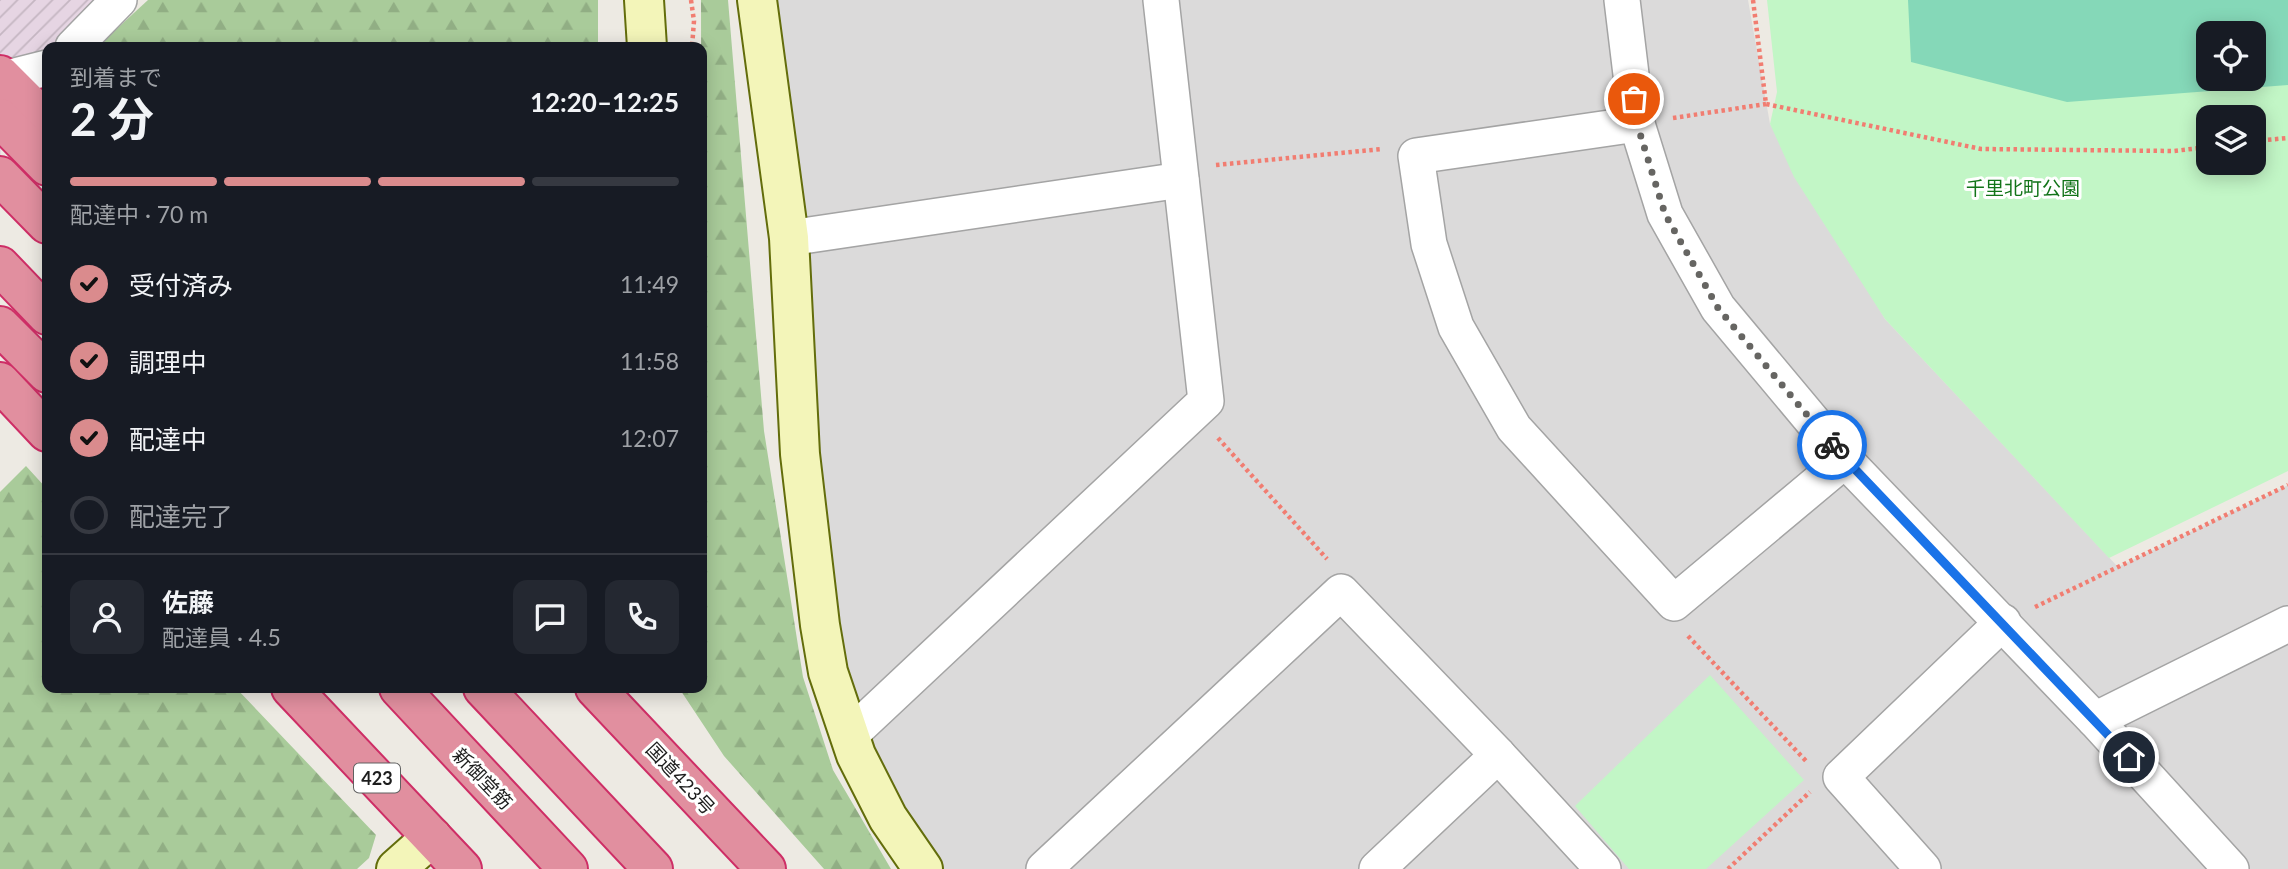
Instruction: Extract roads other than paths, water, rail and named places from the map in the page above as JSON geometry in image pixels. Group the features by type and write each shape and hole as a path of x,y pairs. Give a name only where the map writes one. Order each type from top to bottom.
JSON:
{"highway":[{"path":"1,77 42,117"},
{"path":"0,118 42,161"},
{"path":"0,176 42,219"},
{"path":"0,266 42,310"},
{"path":"0,326 42,368"},
{"path":"0,382 42,427"},
{"name":"423","path":"296,693 462,869"},
{"name":"新御堂筋","path":"404,693 568,869"},
{"path":"488,693 653,869"},
{"name":"国道423号","path":"600,693 766,869"}],"street":[{"path":"78,42 119,0"},
{"path":"644,0 647,42"},
{"path":"757,0 789,238 800,454 828,672 856,755 888,818 923,869"},
{"path":"849,736 1206,401 1161,0"},
{"path":"1622,0 1637,124 1665,214 1718,308 1845,460 2003,622 2231,869"},
{"path":"1,77 42,69"},
{"path":"1637,124 1416,156 1429,244 1455,327 1514,428 1674,603 1845,460"},
{"path":"789,238 1181,180"},
{"path":"1044,869 1341,592 1499,755 1603,869"},
{"path":"1923,869 1832,778 2003,622"},
{"path":"2095,720 2288,624"},
{"path":"623,693 645,740"},
{"path":"1377,869 1499,755"},
{"path":"396,869 432,837"}],"park label":[{"name":"千里北町公園","path":"2023,187"}]}
